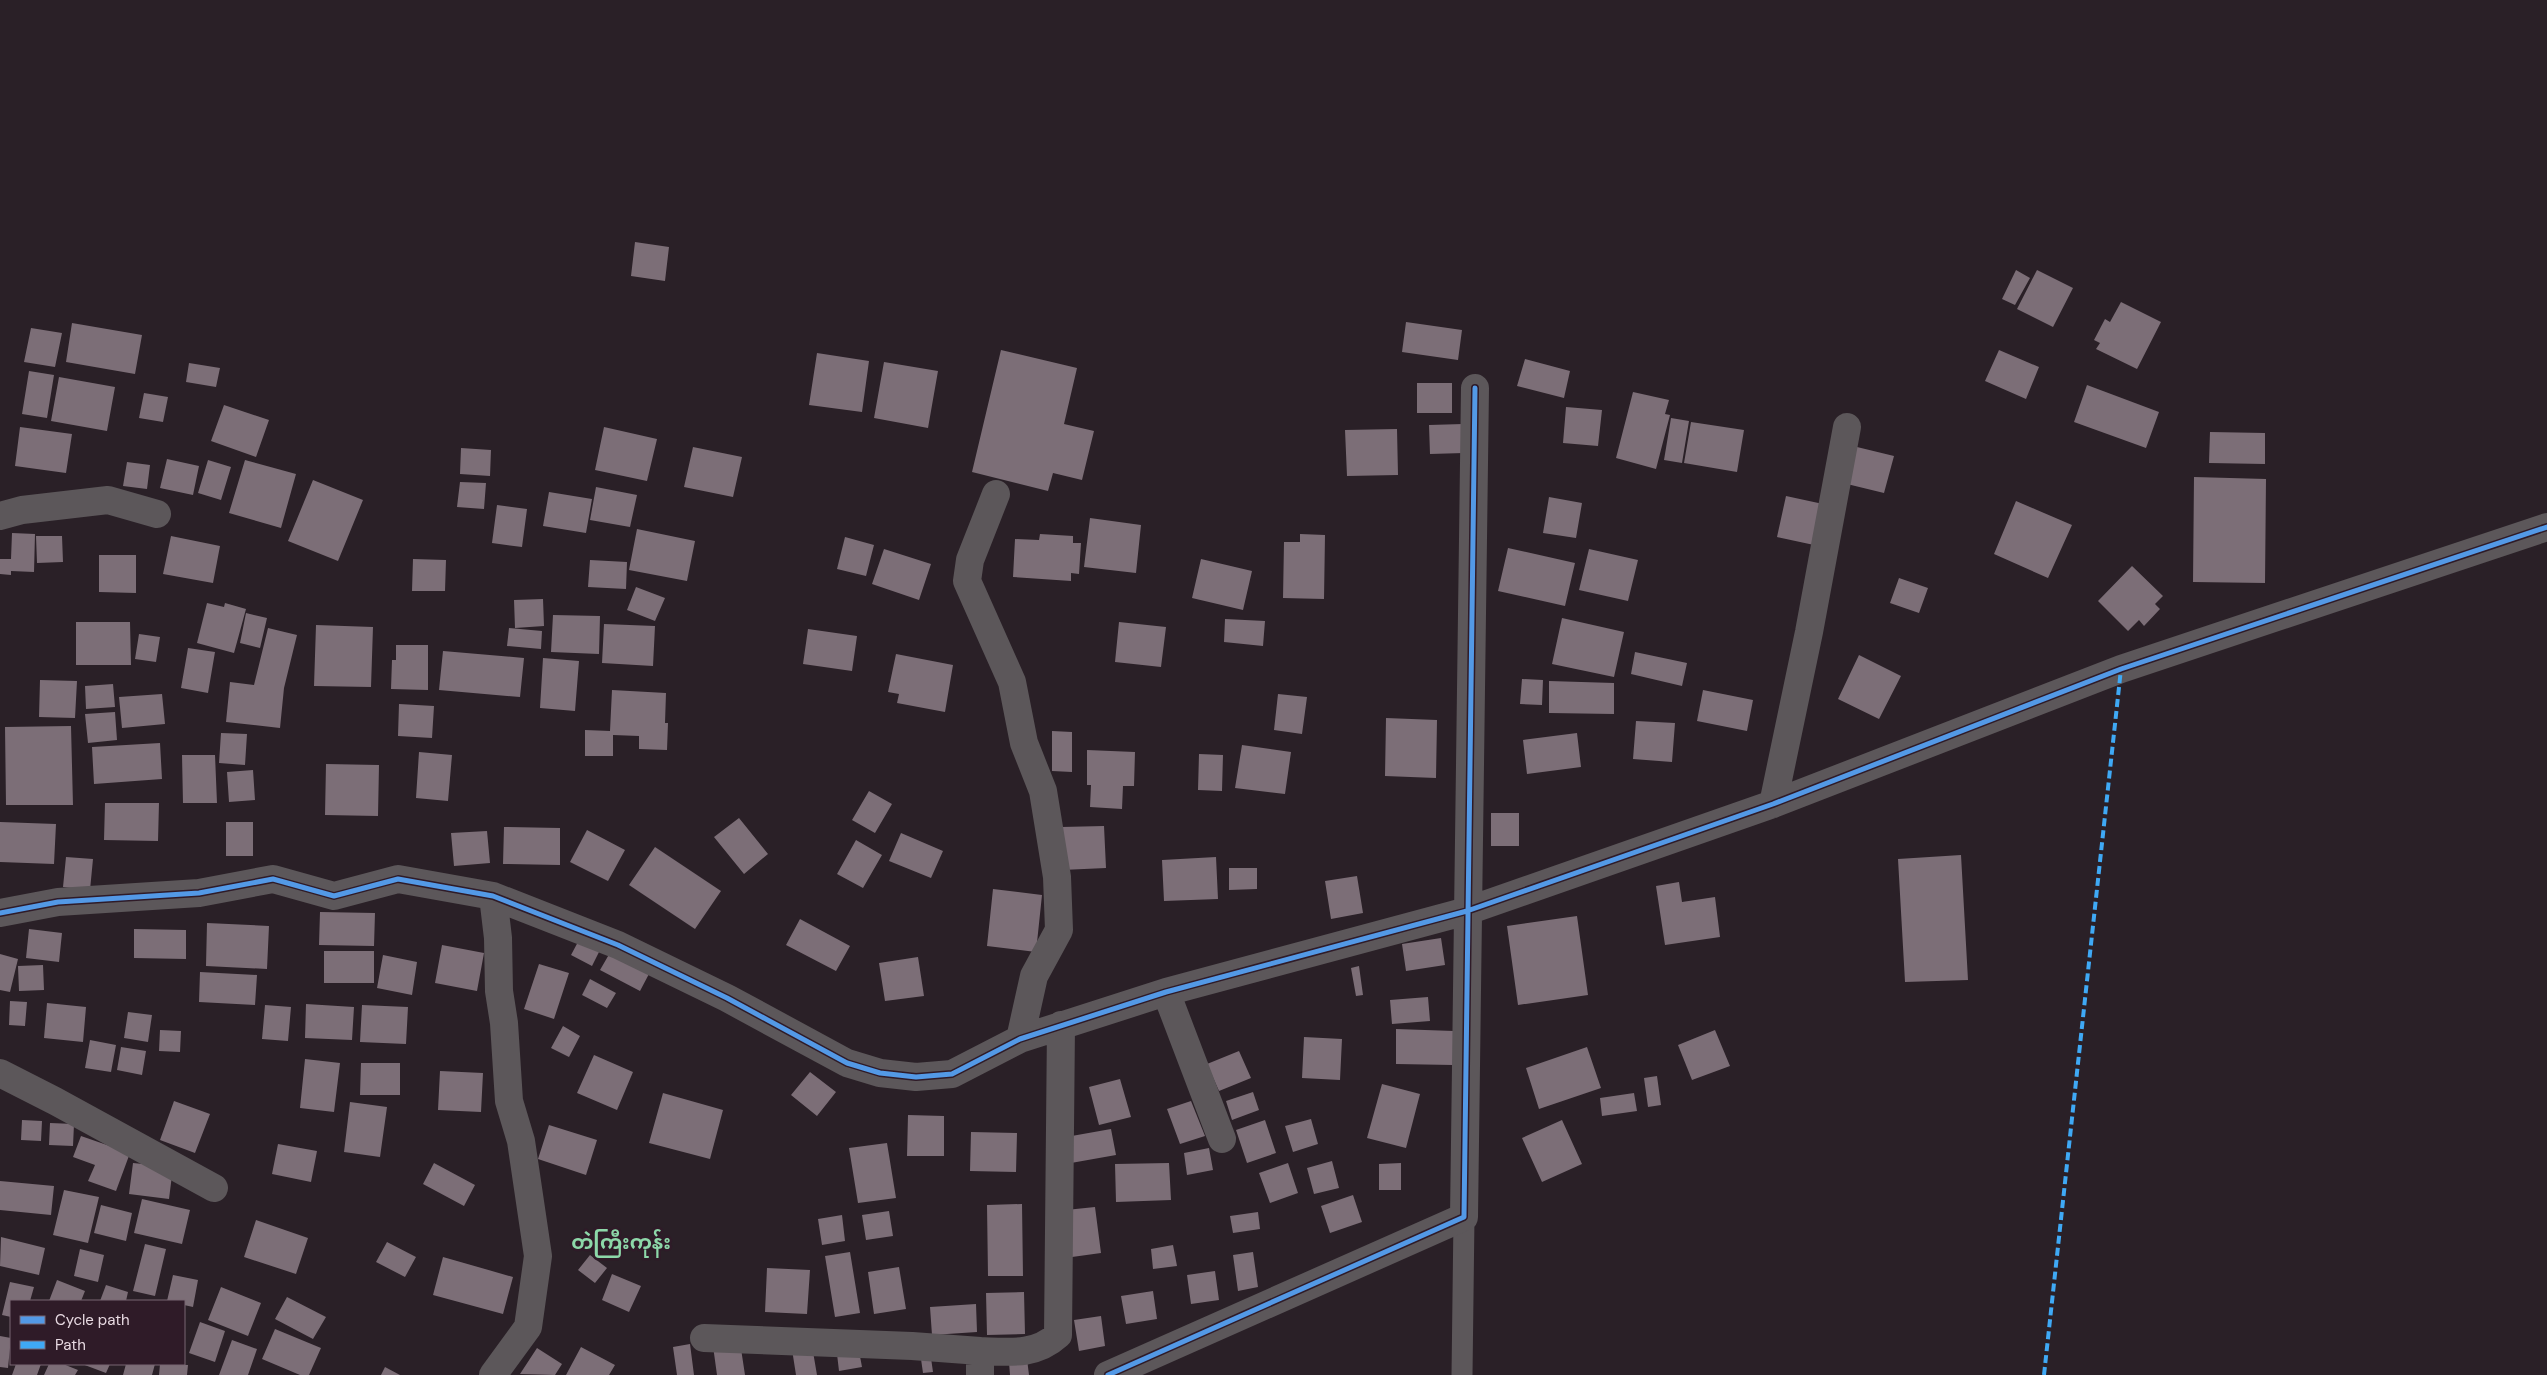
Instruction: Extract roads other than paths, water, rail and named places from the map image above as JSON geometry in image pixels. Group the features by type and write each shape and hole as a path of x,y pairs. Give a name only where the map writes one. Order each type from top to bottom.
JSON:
{"street":[{"path":"1108,1375 1464,1217 1475,388"},
{"path":"1773,804 1809,632 1847,427"},
{"path":"996,494 970,560 967,582 1012,682 1024,743 1043,792 1057,877 1060,930 1034,976 1020,1039"},
{"path":"0,516 22,510 108,500 157,514"},
{"path":"0,913 58,902 199,893 272,879 334,896 398,879 493,896 618,945 736,1002 847,1063 880,1073 916,1077 952,1074 1020,1039 1061,1025 1166,992 1467,911 1773,804 2121,669 2547,527"},
{"path":"493,896 498,938 498,990 504,1023 509,1101 521,1141 538,1256 528,1327 493,1375"},
{"path":"1166,992 1222,1139"},
{"path":"704,1338 912,1346 980,1363 1029,1352 1049,1344 1058,1335 1061,1025"},
{"path":"0,1073 55,1100 214,1188"}],"lane":[{"path":"1462,1375 1464,1217"}],"district":[{"name":"တဲကြီးကုန်း","path":"621,1242"}]}
